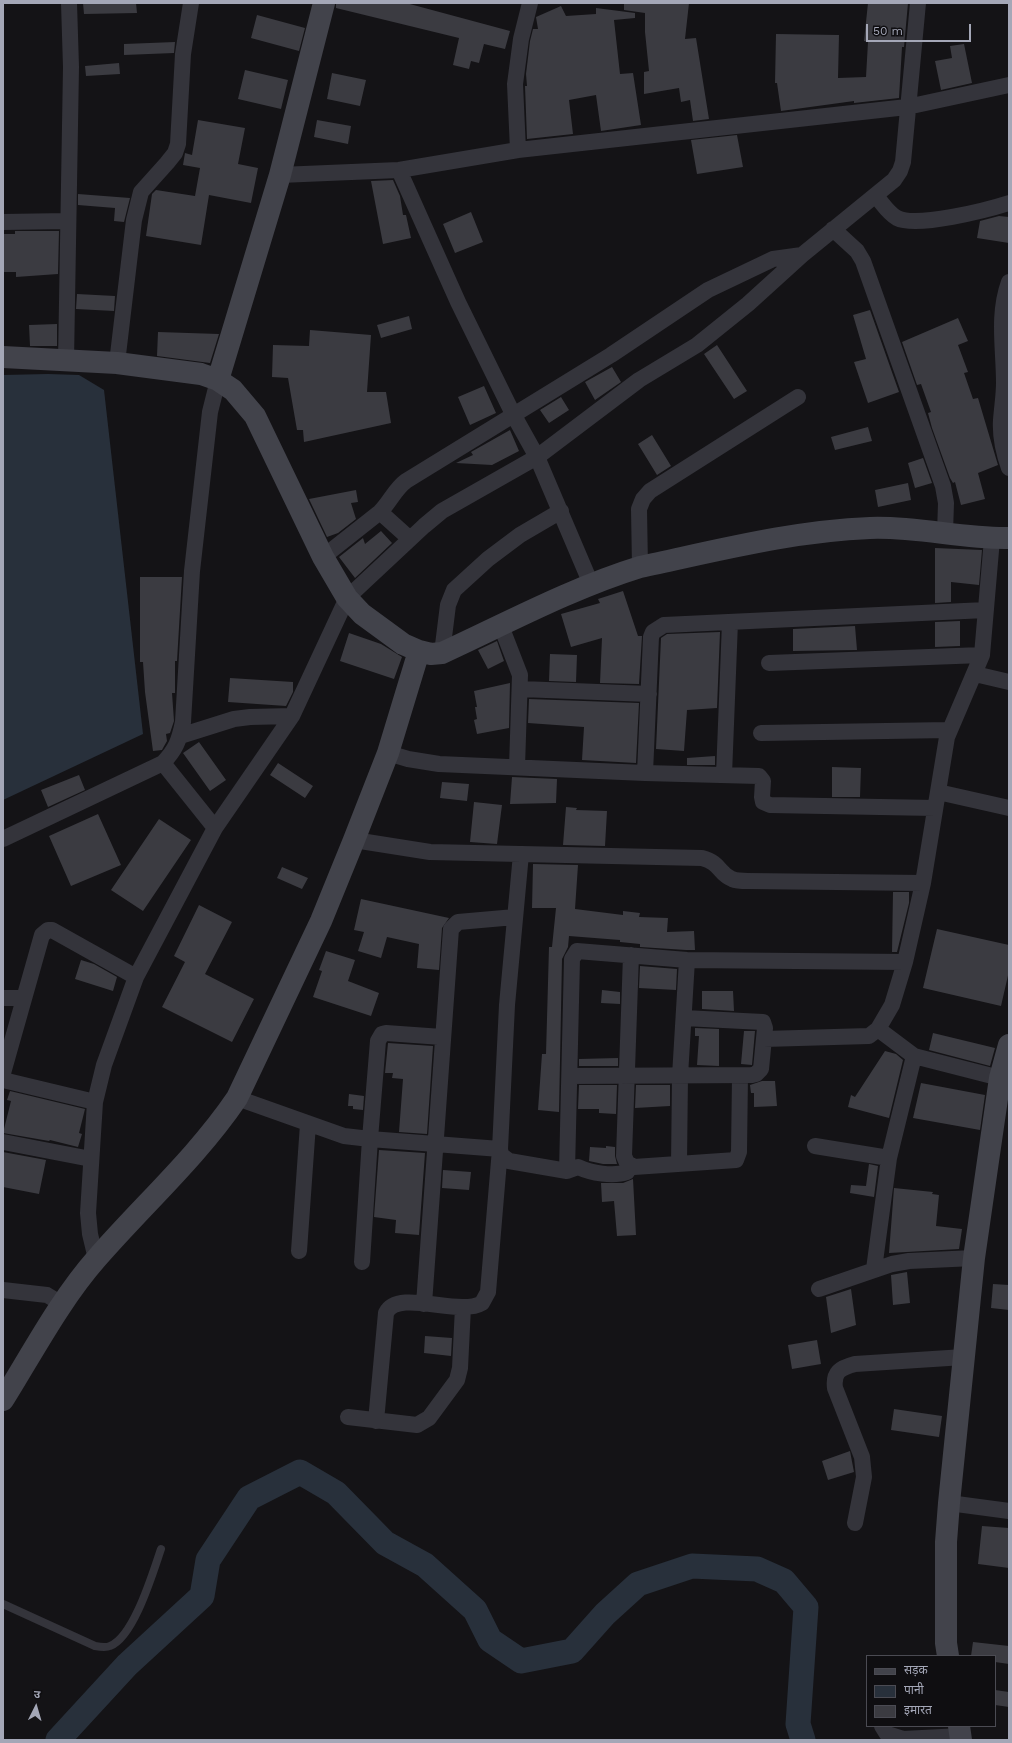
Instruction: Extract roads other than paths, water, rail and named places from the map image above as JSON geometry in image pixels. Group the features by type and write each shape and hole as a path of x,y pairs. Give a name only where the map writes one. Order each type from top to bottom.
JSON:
{"main road":[{"path":"218,380 280,175 324,3"},
{"path":"3,357 117,363 201,374 218,380 242,399 255,416 323,557 347,598 362,614 382,630 403,644 419,651 431,654 442,653 591,584 640,567 762,541 833,530 871,528 907,528 1001,538"},
{"path":"3,1400 62,1304 96,1259 222,1120 237,1098 318,928 354,840 388,753 419,651"},
{"path":"948,1655 946,1643 946,1542 949,1503 974,1258 1000,1078 1009,1045"}],"street":[{"path":"66,361 71,67 69,3"},
{"path":"117,363 134,220 138,200 141,192 175,152 178,144 183,54 191,3"},
{"path":"518,150 514,84 521,39 530,3"},
{"path":"96,1259 90,1234 88,1213 95,1102 104,1065 136,977 215,828 292,716 347,598 410,538 442,511 537,457 639,380 697,345 748,304 802,254 894,180 900,171 904,149 918,3"},
{"path":"280,175 399,170 518,150 907,107 1009,86"},
{"path":"399,170 458,302 513,414 537,457 591,584"},
{"path":"876,196 890,213 899,219 910,221 924,221 992,208 1009,203"},
{"path":"3,222 68,221"},
{"path":"833,229 854,248 863,261 943,486 946,503 945,533"},
{"path":"323,557 380,512 388,504 398,487 406,481 611,355 708,290 772,258 802,254"},
{"path":"1009,282 1004,295 1002,324 1004,384 1001,420 1002,437 1009,468"},
{"path":"3,840 163,763 175,750 183,722 192,571 210,412 218,380"},
{"path":"640,567 639,509 643,499 650,491 798,397"},
{"path":"442,653 448,605 454,590 488,559 520,535 561,511"},
{"path":"380,512 410,538"},
{"path":"887,1036 892,1005 905,962 922,883 949,730 975,674 982,655 986,610 1001,538"},
{"path":"645,773 651,637 658,628 664,625 986,610"},
{"path":"724,775 730,622"},
{"path":"501,626 517,666 520,689 517,767"},
{"path":"769,663 982,655"},
{"path":"975,674 1009,682"},
{"path":"520,689 649,694"},
{"path":"180,736 234,719 292,716"},
{"path":"761,733 949,730"},
{"path":"388,753 408,759 439,764 645,773 759,776 762,778 763,802 770,805 935,808"},
{"path":"163,763 215,828"},
{"path":"938,792 1009,808"},
{"path":"354,840 430,852 702,858 712,860 728,877 734,880 922,883"},
{"path":"376,1421 386,1313 392,1305 400,1302 463,1307 477,1306 486,1298 488,1292 500,1149 507,1005 521,854"},
{"path":"424,1304 442,1037 451,929 458,922 515,917"},
{"path":"95,1102 3,1072 42,935 48,930 56,932 136,977"},
{"path":"566,1171 574,954 581,950 631,956 687,960 905,962"},
{"path":"631,956 628,1077 624,1156 627,1163 634,1167 731,1161 738,1157 740,1076"},
{"path":"679,1164 680,1076 687,960"},
{"path":"3,998 23,998"},
{"path":"570,1076 752,1076 758,1073 761,1069 765,1025 761,1021 684,1018"},
{"path":"362,1262 378,1041 382,1034 386,1032 442,1037"},
{"path":"764,1040 862,1038 874,1034 887,1036 914,1056 1000,1078"},
{"path":"874,1270 889,1158 914,1056"},
{"path":"237,1098 344,1136 500,1149"},
{"path":"299,1251 308,1124"},
{"path":"3,1142 91,1159"},
{"path":"815,1146 889,1158"},
{"path":"500,1149 502,1155 509,1161 566,1171 578,1167 587,1171 622,1174 628,1172"},
{"path":"819,1289 874,1270 909,1261 974,1258"},
{"path":"3,1290 47,1296 62,1304"},
{"path":"348,1418 417,1425 429,1418 457,1380 460,1368 463,1307"},
{"path":"855,1523 864,1477 864,1468 862,1457 835,1388 834,1380 836,1372 842,1367 855,1364 964,1357"},
{"path":"949,1503 1009,1511"},
{"path":"883,1727 887,1734 903,1739 960,1734"}],"lane":[{"path":"3,1604 95,1646 110,1646 126,1631 138,1612 161,1549"}],"water":[{"path":"3,375 79,375 104,390 143,734 3,800"}],"waterway":[{"path":"58,1740 127,1665 202,1596 208,1560 249,1498 300,1472 336,1493 385,1543 425,1565 475,1610 490,1640 521,1661 572,1651 605,1614 638,1584 692,1566 757,1569 784,1581 806,1607 798,1724 803,1740"}]}
